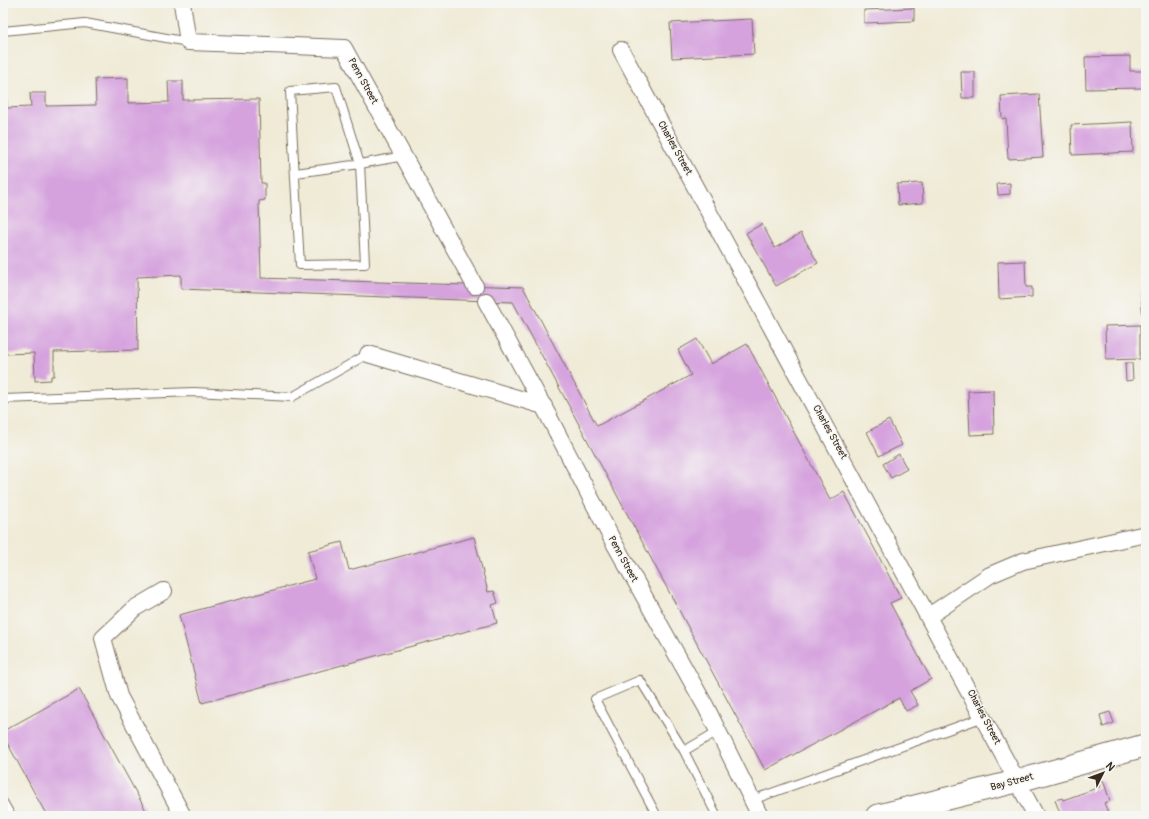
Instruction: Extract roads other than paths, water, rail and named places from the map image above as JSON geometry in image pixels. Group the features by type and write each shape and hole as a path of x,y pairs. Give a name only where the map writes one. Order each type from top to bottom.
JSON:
{"main road":[{"name":"Bay Street","path":"877,816 1018,781 1146,745"}],"street":[{"path":"182,3 188,42"},
{"name":"Penn Street","path":"188,42 344,48 475,286"},
{"name":"Charles Street","path":"621,50 984,717 1036,816"},
{"name":"Penn Street","path":"486,301 544,406 613,541 718,731 760,816"},
{"path":"368,354 544,406"},
{"path":"929,616 990,575 1023,561 1146,534"},
{"path":"164,591 135,608 103,638 118,696 183,816"}],"lane":[{"path":"3,31 85,23 188,42"},
{"path":"336,87 360,164 365,264 300,265 296,173 290,91 336,87"},
{"path":"296,173 404,156"},
{"path":"3,399 194,392 292,398 368,354"},
{"path":"657,816 595,699 640,680 684,751 717,816"},
{"path":"752,800 984,717"},
{"path":"684,751 718,731"},
{"path":"3,802 11,816"}]}
